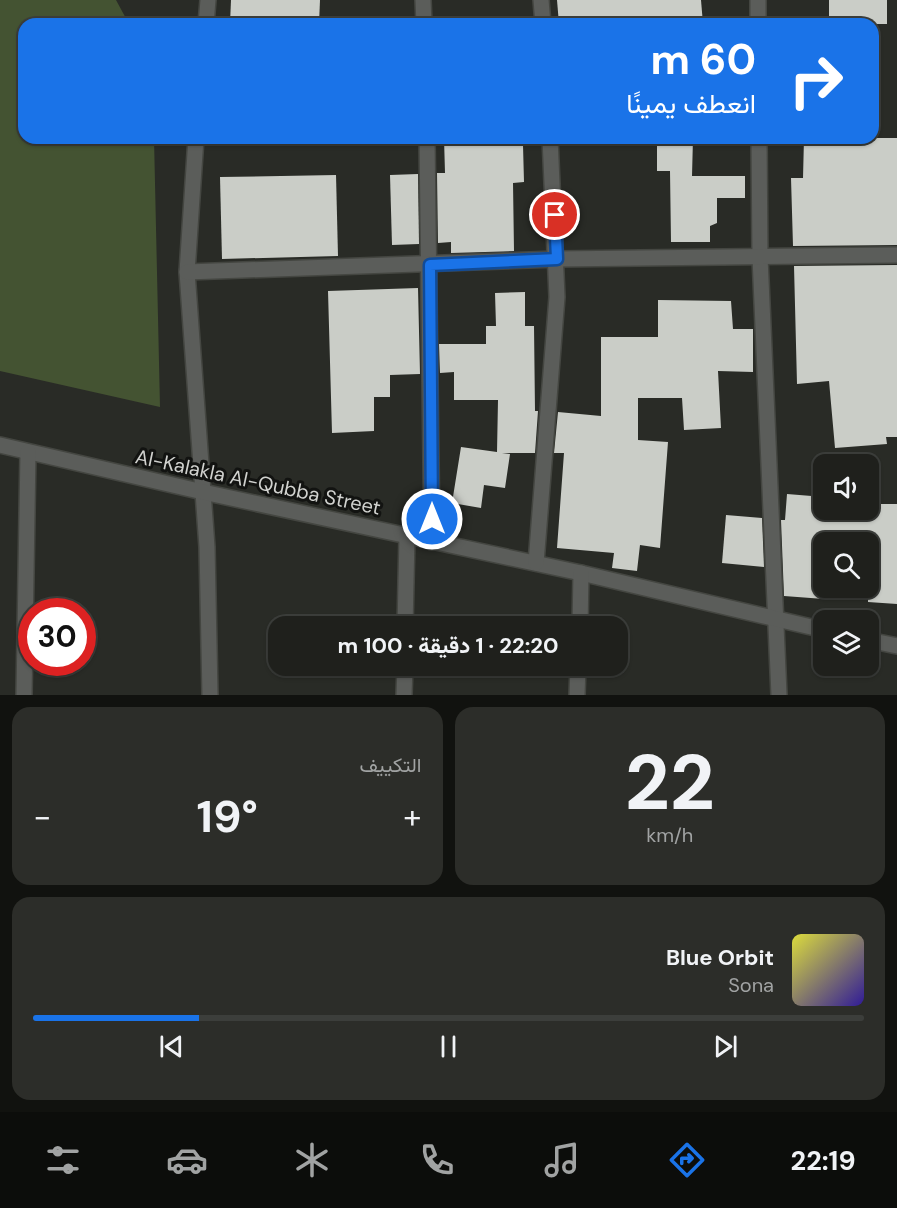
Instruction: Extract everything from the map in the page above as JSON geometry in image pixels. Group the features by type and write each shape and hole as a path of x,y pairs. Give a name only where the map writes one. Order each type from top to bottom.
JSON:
{"street":[{"path":"206,18 208,0"},
{"path":"423,0 424,18"},
{"path":"541,0 542,18"},
{"path":"758,0 758,18"},
{"path":"196,144 187,272 203,492 210,695"},
{"path":"427,144 432,542"},
{"path":"536,563 557,297 550,144"},
{"path":"759,144 760,257 779,695"},
{"path":"187,272 557,259 897,255"},
{"name":"Al-Kalakla Al-Qubba Street","path":"0,445 203,492 581,573 813,627"},
{"path":"24,695 28,452"},
{"path":"405,616 407,536"},
{"path":"579,616 581,573"},
{"path":"879,642 897,646"},
{"path":"404,695 405,676"},
{"path":"577,695 578,676"}],"green space":[{"path":"0,0 116,0 126,18 18,18 18,144 154,144 160,407 0,371"}],"building":[{"path":"231,0 320,0 319,18 230,18"},
{"path":"557,0 701,0 702,18 558,18"},
{"path":"829,0 887,0 887,24 879,24 879,18 829,18"},
{"path":"879,138 897,138 897,245 793,246 791,178 803,178 804,144 879,144"},
{"path":"444,144 523,145 524,182 513,183 514,251 451,253 451,242 438,243 437,173 445,173"},
{"path":"657,144 693,144 692,176 745,176 745,198 717,198 717,223 710,226 710,242 671,242 670,171 657,171"},
{"path":"418,174 419,244 392,245 390,175"},
{"path":"336,175 338,256 222,259 220,177"},
{"path":"897,265 897,437 886,437 887,444 835,448 829,381 797,384 794,266"},
{"path":"418,288 420,374 390,375 390,397 374,397 374,431 332,433 328,291"},
{"path":"525,292 525,326 534,326 535,411 538,411 535,453 502,453 510,454 505,488 484,485 481,508 452,503 461,447 497,452 498,400 454,400 454,372 440,373 439,344 486,344 486,326 496,326 495,293"},
{"path":"658,300 731,301 733,329 753,329 753,372 718,371 721,428 684,430 682,398 638,398 638,440 668,442 660,548 640,545 637,571 612,568 614,553 557,548 564,453 554,453 558,412 601,416 601,337 658,337"},
{"path":"787,494 813,496 813,520 879,520 879,504 897,504 897,604 868,602 868,598 879,598 879,532 813,532 813,598 824,599 784,596 781,520 785,520"},
{"path":"726,515 762,518 764,567 722,563"}],"route":[{"path":"432,519 430,265 557,259 555,215"}]}
